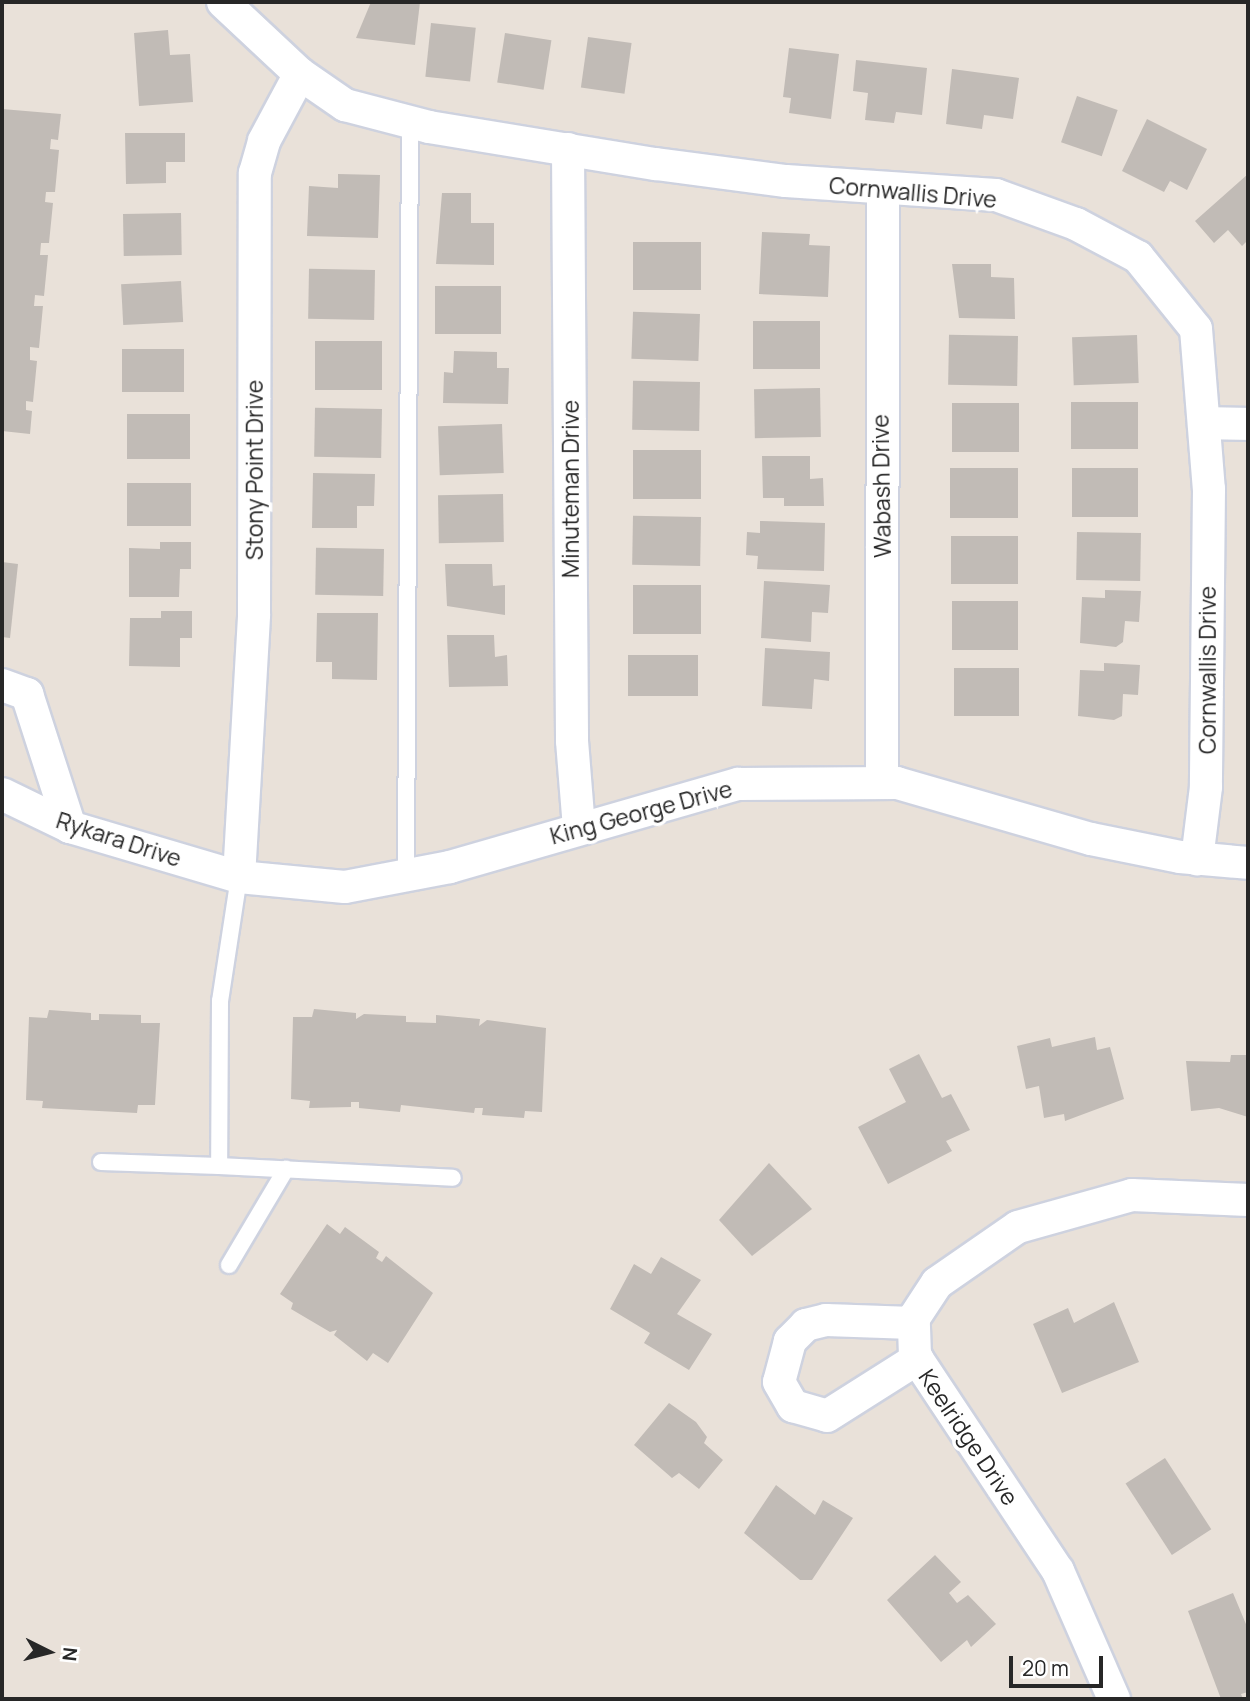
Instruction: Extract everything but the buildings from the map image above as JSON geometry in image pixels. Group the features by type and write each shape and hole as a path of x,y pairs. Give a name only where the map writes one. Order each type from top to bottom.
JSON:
{"street":[{"name":"Cornwallis Drive","path":"223,2 300,74 345,105 410,122 568,149 786,181 996,195 1076,224 1138,257 1196,329 1209,489 1206,787 1197,859"},
{"name":"Stony Point Drive","path":"239,877 254,614 255,173 264,141 300,74"},
{"name":"Minuteman Drive","path":"568,149 572,741 579,828"},
{"name":"Wabash Drive","path":"882,783 883,188"},
{"path":"1203,423 1248,424"},
{"path":"2,685 27,694 70,827"},
{"name":"King George Drive","path":"239,877 345,887 406,876 738,784 882,783 1091,839 1197,859 1248,863"},
{"name":"Rykara Drive","path":"2,794 70,827 239,877"},
{"path":"917,1359 827,1416 793,1406 779,1382 790,1341 806,1325 826,1320 913,1323 937,1283 1018,1227 1132,1195 1248,1200"},
{"name":"Keelridge Drive","path":"913,1323 917,1359 1058,1571 1114,1699"}],"lane":[{"path":"406,876 410,122"},
{"path":"219,1166 220,1001 239,877"},
{"path":"101,1162 453,1178"},
{"path":"229,1265 286,1169"}]}
